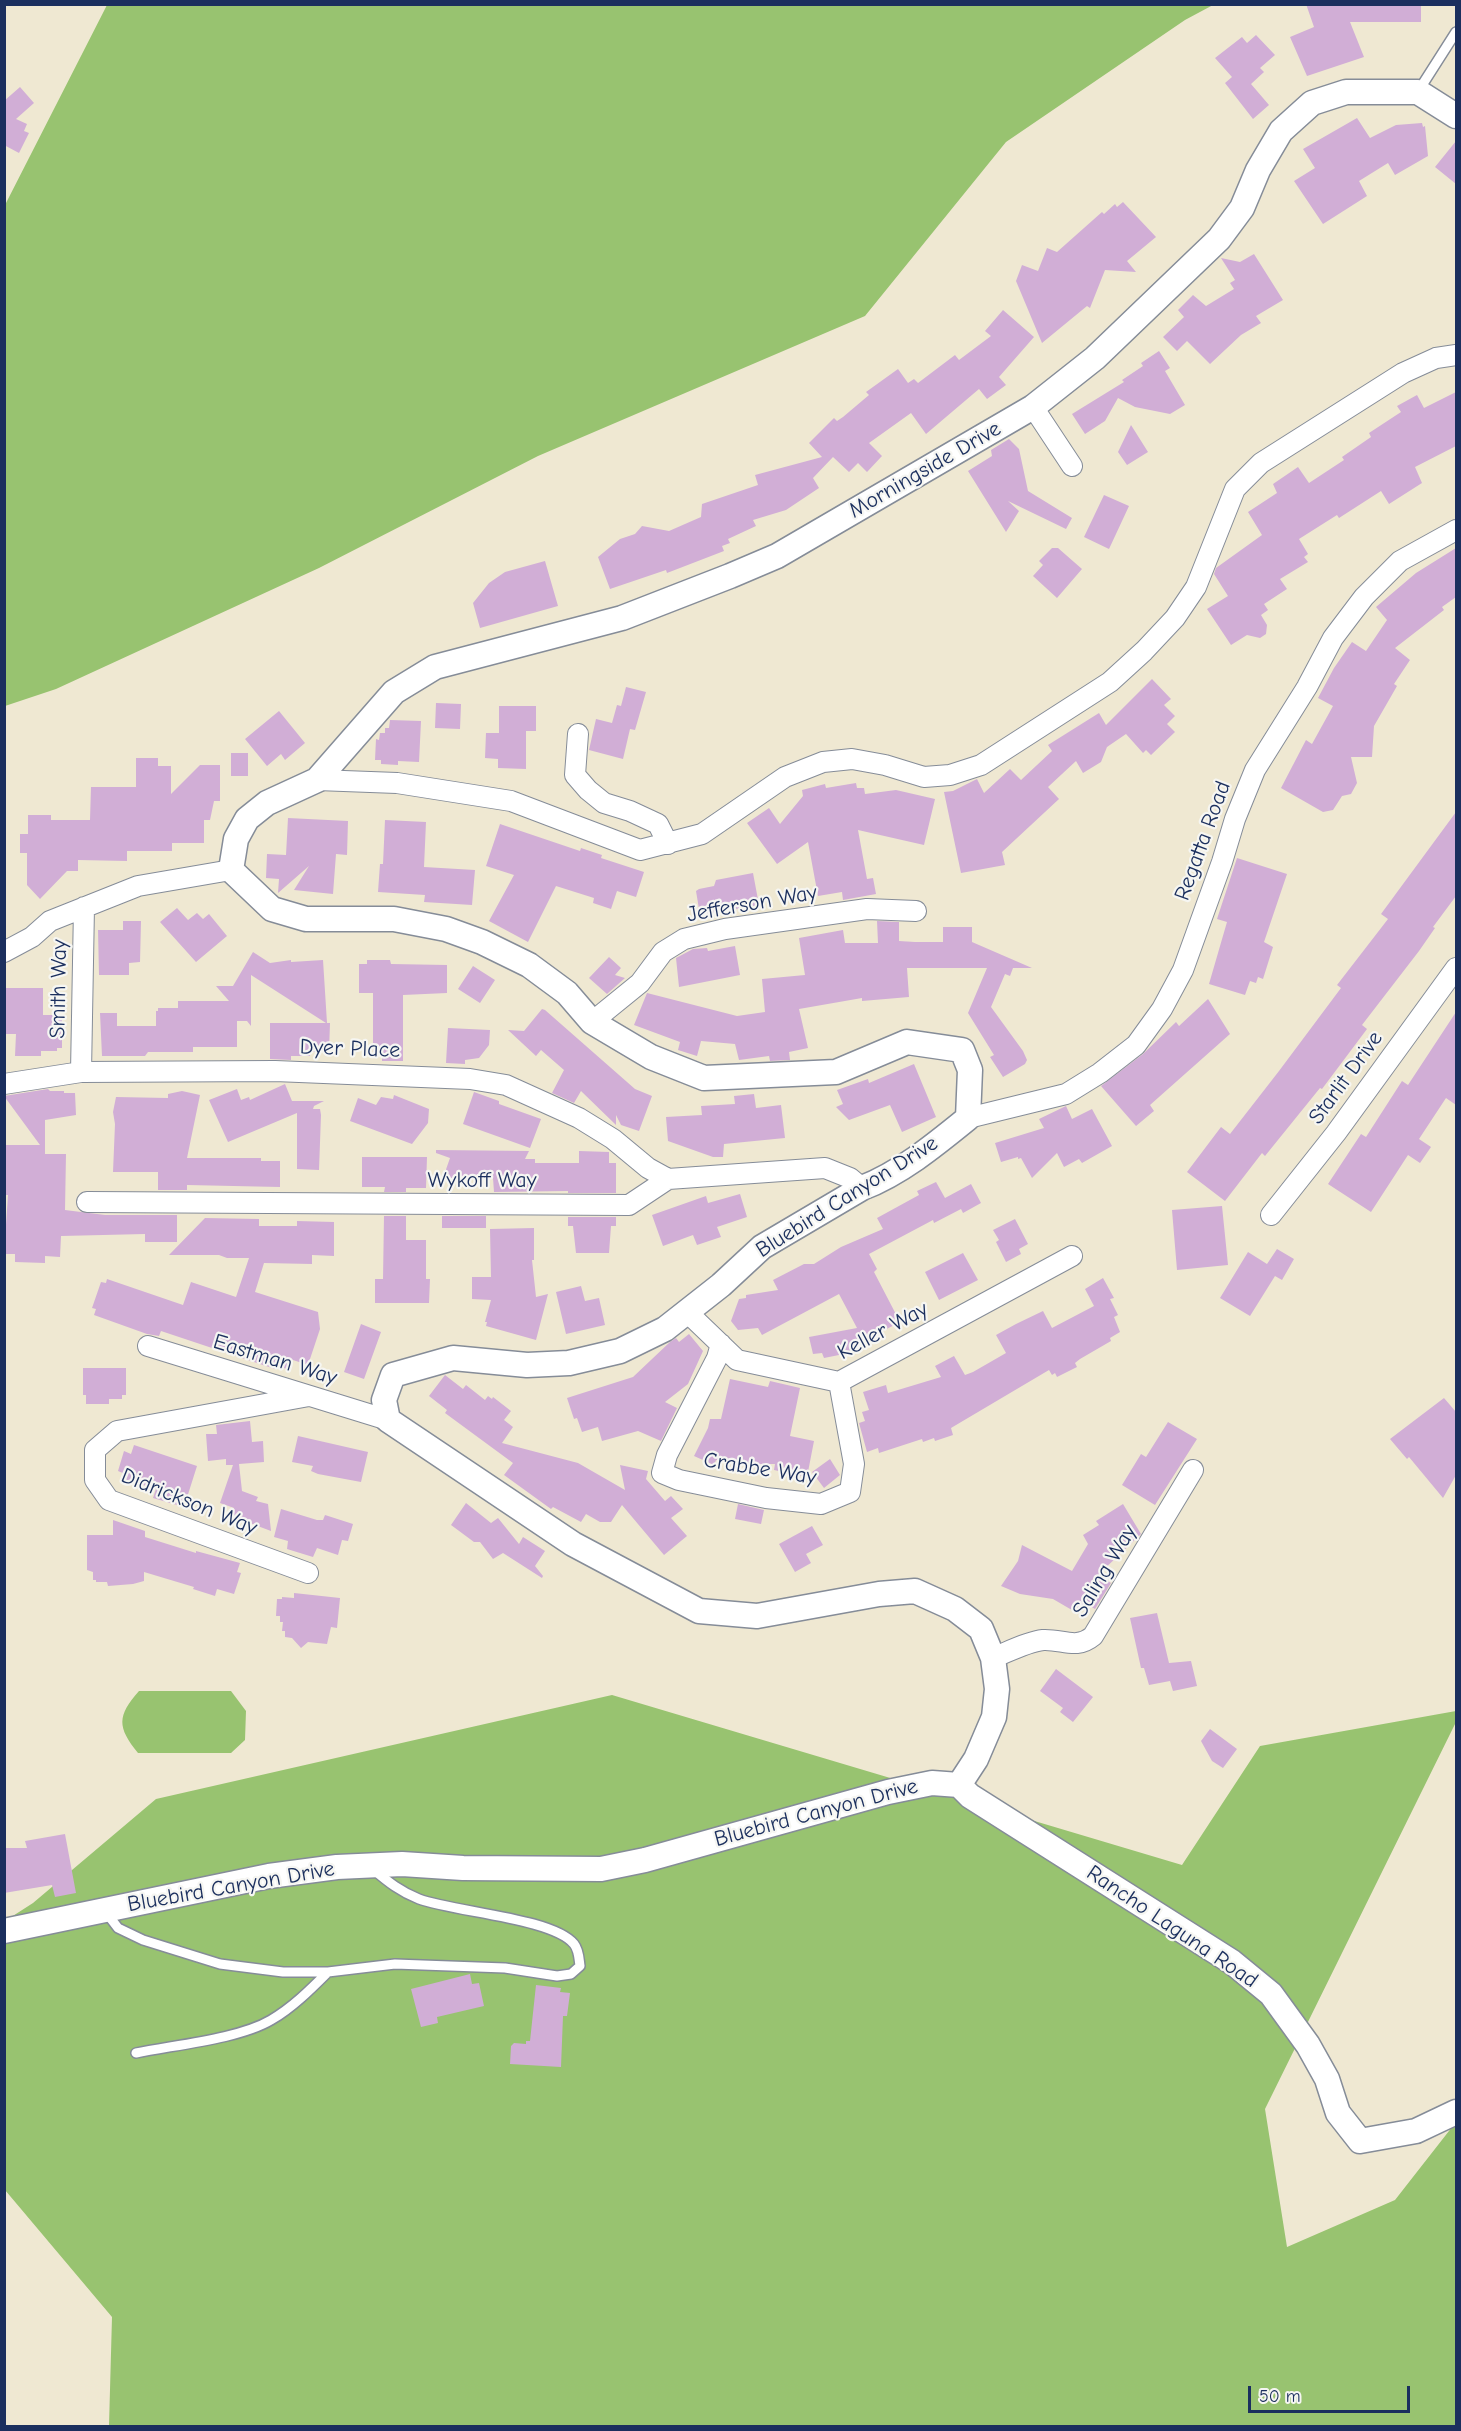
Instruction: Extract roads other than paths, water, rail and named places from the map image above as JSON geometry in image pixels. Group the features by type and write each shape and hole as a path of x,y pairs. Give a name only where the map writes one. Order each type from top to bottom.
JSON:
{"street":[{"name":"Morningside Drive","path":"317,780 394,692 435,667 622,618 730,576 797,545 1033,407 1095,358 1219,239 1242,208 1258,170 1281,131 1312,103 1346,92 1418,92"},
{"path":"1418,92 1456,116"},
{"path":"231,870 236,839 247,819 267,803 317,780 397,783 510,801 640,849 702,834 785,777 823,762 852,759 885,765 924,777 950,775 981,765 1110,682 1175,618 1196,587 1235,489 1260,463 1403,373 1437,358 1456,355"},
{"path":"1033,407 1072,466"},
{"name":"Regatta Road","path":"968,1118 1066,1094 1100,1073 1136,1045 1162,1009 1183,970 1235,819 1255,770 1307,687 1333,638 1364,597 1400,561 1456,530"},
{"path":"578,734 575,775 604,803 630,811 658,824 668,844"},
{"path":"4,952 32,937 50,921 138,885 231,870"},
{"path":"231,870 272,909 306,919 394,919 446,929 482,942 529,965 567,993 592,1022 651,1057 704,1078 836,1072 907,1042 962,1050 970,1070 968,1118"},
{"name":"Smith Way","path":"81,1072 84,907"},
{"name":"Jefferson Way","path":"592,1022 640,983 663,952 684,939 725,929 867,909 916,911"},
{"name":"Starlit Drive","path":"1271,1215 1336,1133 1456,968"},
{"name":"Dyer Place","path":"4,1084 81,1072 287,1071 470,1079 506,1085 579,1118 613,1139 648,1168 668,1179"},
{"name":"Bluebird Canyon Drive","path":"388,1420 384,1400 393,1374 453,1358 527,1365 569,1363 620,1352 665,1329 722,1285 762,1247 862,1188 887,1176 942,1139 968,1118"},
{"name":"Wykoff Way","path":"87,1202 629,1205 668,1179 825,1168 850,1178 862,1188"},
{"name":"Keller Way","path":"687,1312 737,1360 839,1382 1072,1256"},
{"name":"Crabbe Way","path":"721,1344 717,1358 667,1455 662,1473 679,1480 766,1498 821,1504 850,1492 854,1464 839,1382"},
{"name":"Eastman Way","path":"148,1346 388,1420"},
{"name":"Didrickson Way","path":"308,1574 109,1500 95,1480 95,1450 117,1431 309,1396"},
{"path":"388,1420 573,1544 699,1611 757,1616 879,1594 915,1591 955,1609 981,1629 993,1658 997,1689 994,1717 976,1759 959,1785"},
{"name":"Saling Way","path":"993,1658 1037,1641 1051,1640 1072,1645 1086,1641 1093,1636 1193,1470"},
{"name":"Bluebird Canyon Drive","path":"4,1931 268,1876 337,1867 402,1863 463,1868 601,1869 645,1860 888,1792 932,1783 959,1785"},
{"name":"Rancho Laguna Road","path":"959,1785 970,1796 1233,1962 1271,1994 1308,2044 1326,2079 1338,2112 1360,2141 1416,2131 1456,2112"}],"lane":[{"path":"1418,92 1456,32"},
{"path":"105,1910 118,1928 143,1940 220,1964 283,1972 328,1972 395,1964 505,1968 557,1976 571,1974 579,1966 577,1950 573,1942 544,1926 420,1899 394,1888 369,1865"},
{"path":"136,2053 242,2032 271,2020 305,1994 328,1972"}]}
